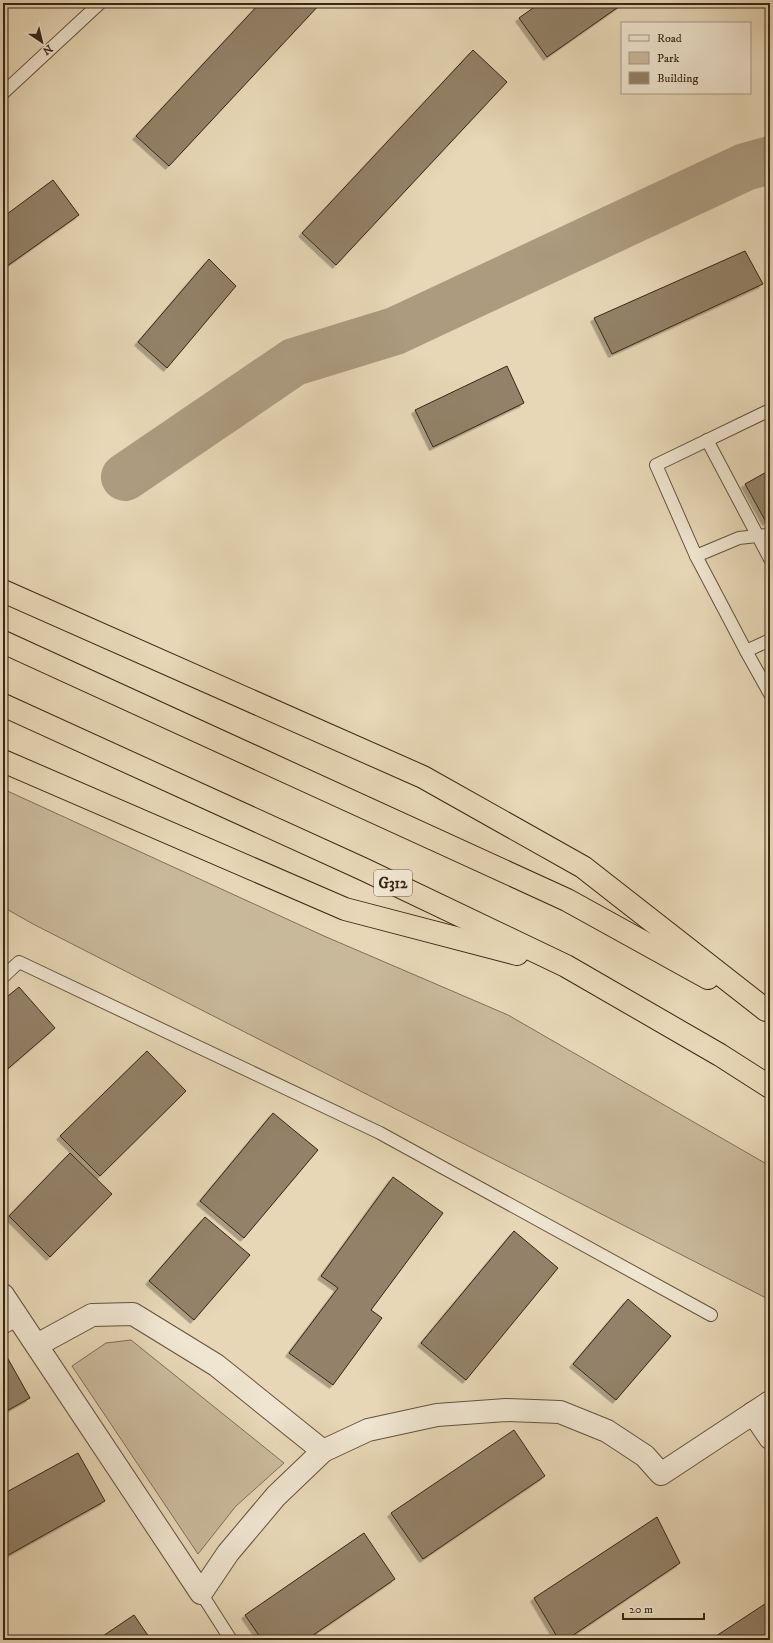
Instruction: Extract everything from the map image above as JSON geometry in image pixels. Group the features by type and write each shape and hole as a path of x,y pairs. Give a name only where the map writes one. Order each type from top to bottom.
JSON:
{"highway":[{"path":"3,592 423,777 583,866 768,1012"},
{"path":"3,642 567,900 768,1012"},
{"name":"G312","path":"3,705 363,869 566,966 720,1055 770,1087"},
{"path":"3,761 345,909 566,966"}],"street":[{"path":"3,1295 11,1323 36,1345 201,1593 228,1553 276,1496 323,1451 368,1430 437,1415 506,1410 560,1412 607,1431 645,1456 661,1474 762,1407 770,1438"},
{"path":"36,1345 92,1315 133,1314 216,1365 323,1451"}],"lane":[{"path":"3,93 100,3"},
{"path":"770,410 656,465 696,556 770,694"},
{"path":"708,440 770,559"},
{"path":"696,556 739,538 770,533"},
{"path":"746,651 770,640"},
{"path":"3,977 19,962 380,1133 710,1315"},
{"path":"201,1593 231,1640"}],"green space":[{"path":"3,789 324,936 508,1015 770,1166 770,1300 33,924 3,907"},
{"path":"131,1340 284,1463 236,1506 198,1554 72,1366 106,1343"}],"building":[{"path":"260,3 321,3 169,166 136,136"},
{"path":"540,3 624,3 547,57 519,18"},
{"path":"473,50 507,82 336,265 302,233"},
{"path":"53,180 79,215 3,269 3,217"},
{"path":"745,251 763,284 612,354 594,318"},
{"path":"209,259 236,286 167,368 138,342"},
{"path":"507,366 524,403 433,447 415,410"},
{"path":"770,470 770,519 766,522 745,484"},
{"path":"19,987 55,1028 3,1073 3,1000"},
{"path":"147,1051 186,1091 100,1176 60,1136"},
{"path":"273,1113 318,1150 244,1238 200,1201"},
{"path":"70,1153 112,1194 50,1257 9,1216"},
{"path":"393,1177 443,1213 371,1310 382,1318 333,1385 289,1353 338,1288 321,1276"},
{"path":"205,1217 250,1255 194,1320 149,1281"},
{"path":"514,1231 558,1268 466,1380 421,1343"},
{"path":"628,1299 671,1336 616,1400 573,1364"},
{"path":"3,1350 30,1398 3,1413"},
{"path":"514,1430 545,1476 423,1559 391,1513"},
{"path":"78,1453 105,1501 3,1558 3,1494"},
{"path":"657,1517 680,1563 566,1640 559,1640 534,1598"},
{"path":"364,1533 395,1579 306,1640 262,1640 245,1615"},
{"path":"768,1602 770,1606 770,1640 710,1640"},
{"path":"134,1615 151,1640 97,1640"}],"waterway":[{"path":"125,477 294,362 395,331 745,167 770,160"}]}
